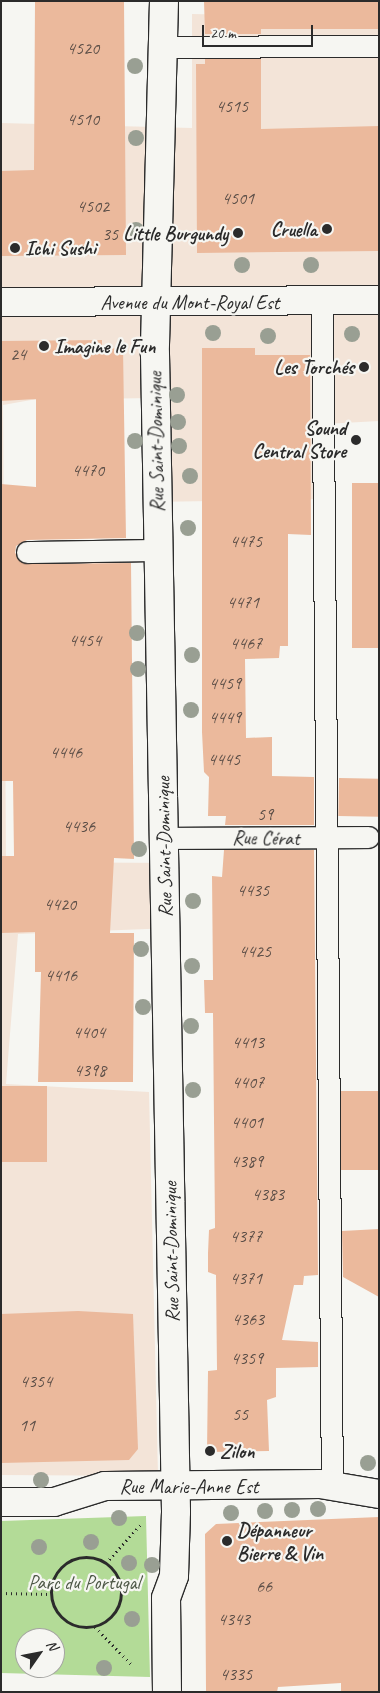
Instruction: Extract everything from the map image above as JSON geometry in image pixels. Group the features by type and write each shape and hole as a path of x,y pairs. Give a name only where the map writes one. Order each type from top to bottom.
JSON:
{"street":[{"name":"Rue Saint-Dominique","path":"164,1 157,302 158,550 175,1488 174,1576 166,1598 167,1692"},
{"name":"Avenue du Mont-Royal Est","path":"1,302 379,300"},
{"name":"Rue Marie-Anne Est","path":"1,1502 54,1502 105,1486 175,1488 332,1485 379,1494"}],"lane":[{"path":"164,47 379,46"},
{"path":"322,301 332,1485"},
{"path":"28,552 158,550"},
{"name":"Rue Cérat","path":"164,838 368,837"}],"path":[{"path":"106,1563 146,1519"},
{"path":"95,1627 116,1612 122,1593 115,1572 106,1563 86,1557 66,1563 57,1572 50,1594 53,1606 69,1624 95,1627 136,1670"},
{"path":"1,1593 50,1594"}],"shaded area":[{"path":"192,14 379,18 379,421 325,424 327,499 152,502 151,398 31,400 3,405 6,862 177,863 173,928 18,934 6,1084 149,1092 158,1476 1,1475 1,123 192,128"}],"green space":[{"name":"Parc du Portugal","path":"146,1516 150,1677 65,1675 65,1628 15,1628 15,1673 1,1673 1,1521"}],"building":[{"path":"35,1 124,1 126,255 1,256 1,171 34,170"},
{"path":"204,1 379,1 379,29 261,29 261,34 205,34"},
{"path":"205,59 261,59 261,129 379,126 379,251 197,253 196,64 205,64"},
{"path":"102,340 102,349 123,348 126,538 27,540 16,546 15,553 27,564 131,563 134,859 114,858 110,933 134,933 133,1082 38,1082 41,972 35,972 35,932 1,933 1,856 14,856 13,781 1,781 1,484 36,487 36,399 1,401 1,341"},
{"path":"202,348 255,348 255,355 310,355 311,535 288,534 288,646 280,646 279,658 245,659 246,738 272,737 272,776 314,777 314,825 225,825 226,816 208,816 209,777 204,772 202,732"},
{"path":"352,483 379,483 379,648 352,648"},
{"path":"339,778 379,779 378,817 338,816"},
{"path":"224,850 314,850 318,1275 304,1276 303,1285 294,1285 282,1340 318,1342 318,1367 276,1368 276,1397 267,1400 269,1451 207,1452 208,1371 217,1370 216,1275 208,1272 209,1230 215,1228 213,1013 205,1013 204,980 213,980 212,876 222,877"},
{"path":"1,1086 47,1086 47,1162 1,1162"},
{"path":"341,1091 379,1091 379,1170 341,1170"},
{"path":"379,1229 379,1297 343,1277 342,1231"},
{"path":"78,1311 133,1314 138,1449 129,1460 1,1463 1,1314"},
{"path":"379,1517 379,1692 341,1692 341,1683 278,1687 277,1692 206,1692 205,1534 216,1524"}],"place":[{"name":"Cruella","path":"327,229"},
{"name":"Little Burgundy","path":"238,233"},
{"name":"Ichi Sushi","path":"15,248"},
{"name":"Imagine le Fun","path":"44,346"},
{"name":"Les Torchés","path":"364,367"},
{"name":"Sound Central Store","path":"356,440"},
{"name":"Zilon","path":"210,1451"},
{"name":"Dépanneur Bierre & Vin","path":"227,1541"}]}
